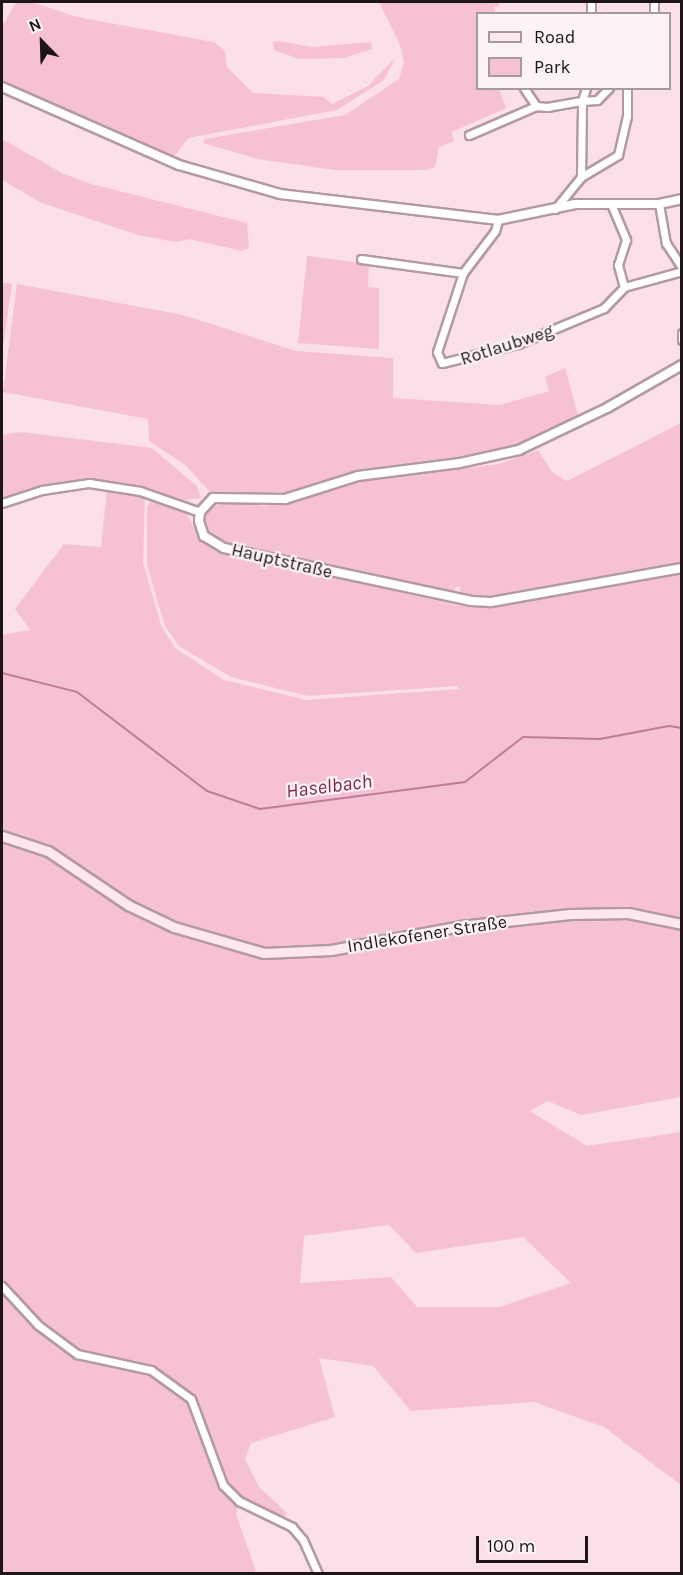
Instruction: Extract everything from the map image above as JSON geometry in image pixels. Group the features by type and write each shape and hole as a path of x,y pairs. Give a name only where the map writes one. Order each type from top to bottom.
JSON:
{"main road":[{"name":"Indlekofener Straße","path":"2,836 48,850 128,905 174,927 264,953 296,954 460,926 570,914 628,913 681,924"}],"street":[{"path":"2,87 138,148 249,186 333,201 498,220 587,203 659,204 681,199"},
{"path":"525,90 536,106"},
{"path":"581,177 582,101 585,90"},
{"path":"469,135 536,106 597,100 607,90"},
{"path":"555,209 581,177 618,155 627,116 627,90"},
{"path":"611,204 626,240 618,265 624,286 681,270 666,243 659,204"},
{"name":"Rotlaubweg","path":"498,220 495,231 463,273 437,352 446,364 558,329 604,308 624,286"},
{"path":"361,259 463,273"},
{"path":"681,333 681,340"},
{"path":"2,503 42,490 89,483 140,491 200,512 213,498 285,499 358,476 471,461 519,450 607,408 681,365"},
{"name":"Hauptstraße","path":"200,512 204,536 224,548 471,601 491,602 681,568"},
{"path":"2,1286 38,1325 77,1354 151,1370 191,1399 223,1485 239,1501 292,1527 303,1540 318,1574"}],"green space":[{"path":"16,2 32,2 77,17 214,42 225,51 227,67 253,93 323,97 332,104 368,86 395,58 384,80 337,110 188,138 173,158 2,82 2,22 5,22"},
{"path":"379,2 498,2 500,6 493,7 495,12 476,12 476,90 499,90 506,108 452,132 454,141 439,147 435,167 427,170 335,170 258,159 203,143 205,139 345,115 399,79 404,62 400,45"},
{"path":"273,42 312,47 371,42 372,49 344,58 299,59 274,50"},
{"path":"2,139 64,174 91,184 247,223 249,248 242,251 189,239 176,242 138,235 42,203 2,180"},
{"path":"307,256 369,264 368,287 379,288 379,349 298,343"},
{"path":"2,282 12,284 2,354"},
{"path":"17,284 183,315 296,351 393,358 393,398 500,405 549,391 545,377 565,368 579,419 534,440 484,456 352,474 280,496 213,495 184,464 149,441 148,419 3,392"},
{"path":"681,423 681,564 640,574 488,599 461,596 460,587 456,587 452,595 271,555 236,544 229,546 214,541 203,527 205,511 224,501 263,506 290,503 361,481 499,464 538,450 552,472 567,481"},
{"path":"21,432 152,448 197,486 201,498 183,500 90,479 2,497 2,435"},
{"path":"107,488 145,496 143,563 161,625 175,648 224,680 306,700 459,689 457,686 308,696 231,677 179,646 165,626 147,565 147,507 151,501 156,498 184,509 199,537 218,551 460,606 492,607 681,573 681,1097 581,1115 548,1101 530,1111 587,1146 681,1132 681,1485 604,1427 534,1402 411,1411 373,1366 319,1358 335,1417 251,1443 245,1459 259,1487 287,1513 282,1520 241,1500 236,1514 256,1572 10,1574 2,1570 2,635 30,630 15,609 64,544 101,547","holes":["389,1225 416,1253 523,1237 571,1283 500,1307 417,1307 391,1277 300,1283 304,1236"]}],"waterway":[{"name":"Haselbach","path":"2,673 77,692 207,791 260,809 465,782 523,737 600,739 669,726 682,728"}]}
